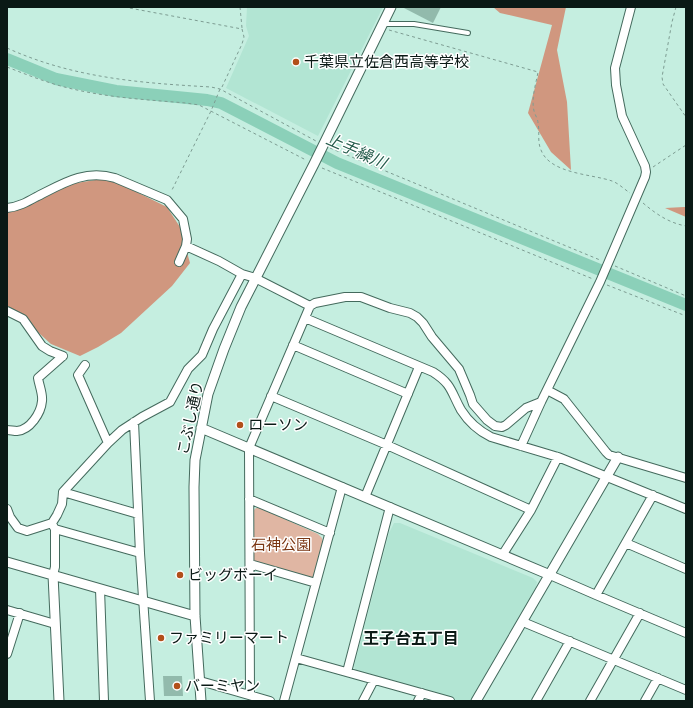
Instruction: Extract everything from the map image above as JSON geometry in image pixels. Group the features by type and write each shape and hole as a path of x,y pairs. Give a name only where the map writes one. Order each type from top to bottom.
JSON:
{"street":[{"name":"こぶし通り","path":"201,701 195,616 194,487 195,460 208,394 224,348 255,278 324,146 391,7"},
{"path":"521,446 600,282 646,172 640,154 622,116 616,86 615,68 631,7"},
{"path":"7,208 20,205 71,179 94,175 106,175 167,200 183,218 187,239 186,246 179,262"},
{"path":"186,246 242,274 255,278 310,306"},
{"path":"59,701 53,575 55,567 53,526 62,504 63,492 122,430 170,402 188,370 202,355 213,329 242,274"},
{"path":"250,695 250,448 310,306 315,303 345,297 361,297 390,308 410,313 417,317 459,369 473,404 487,420 495,426 502,427 506,425 526,408 541,402"},
{"path":"7,311 23,319 42,346 50,351 64,356 38,378 43,400 34,421 27,427 18,431 7,430"},
{"path":"305,318 434,372 442,378 452,391 461,410 470,422 483,433 491,437 558,457 686,509"},
{"path":"293,345 408,394"},
{"path":"85,365 78,375 108,443"},
{"path":"365,497 419,367"},
{"path":"547,390 564,399 606,452 618,458 686,478"},
{"path":"271,396 386,445 531,510"},
{"path":"134,422 140,553 150,701"},
{"path":"201,428 503,554 596,596 686,633"},
{"path":"503,554 531,510 558,457"},
{"path":"476,701 618,458"},
{"path":"284,701 342,487"},
{"path":"63,492 138,514"},
{"path":"596,596 654,495"},
{"path":"249,499 330,533"},
{"path":"347,672 390,508"},
{"path":"7,509 10,517 18,528 27,531 53,526 140,553"},
{"path":"626,543 686,570"},
{"path":"7,562 195,616"},
{"path":"250,564 316,583"},
{"path":"100,589 104,701"},
{"path":"7,610 55,624"},
{"path":"7,654 20,613"},
{"path":"590,701 640,614"},
{"path":"523,622 686,690"},
{"path":"536,701 570,641"},
{"path":"296,658 450,701"},
{"path":"645,701 658,678"},
{"path":"363,701 374,680"},
{"path":"200,681 270,701"},
{"path":"418,701 422,693"}],"lane":[{"path":"381,26 414,24 468,33"}],"path":[{"path":"124,7 242,30"},
{"path":"167,200 242,44 244,37 240,7"},
{"path":"676,7 662,77 663,84 686,117"},
{"path":"381,26 481,57 538,72 533,100 534,112 538,123 538,139 541,151 545,158 558,167 613,181 661,217 679,225 686,226"},
{"path":"7,48 60,68 98,77 220,89 324,146 686,296"},
{"path":"7,67 75,90 107,96 199,105 314,164 686,316"},
{"path":"646,172 686,145"}],"shaded area":[{"name":"千葉県立佐倉西高等学校","path":"247,7 383,7 318,136 226,88 249,36 246,26"},
{"path":"493,7 566,7 557,50 567,102 571,170 551,152 528,113 552,25 500,13"},
{"path":"108,178 167,207 180,227 190,263 172,286 121,333 80,356 51,344 7,306 7,209 70,184"},
{"path":"684,207 686,207 686,217 665,208"},
{"path":"394,523 400,523 533,578 537,582 536,587 470,701 455,701 357,671 355,669 354,666 389,533"}],"green space":[{"name":"石神公園","path":"256,508 260,508 318,534 322,538 323,542 315,577 311,579 254,563 254,510"}],"building":[{"path":"402,7 441,7 433,23"},
{"path":"163,676 182,676 183,696 164,696"}],"waterway":[{"name":"上手繰川","path":"7,59 56,79 116,91 207,100 221,103 337,163 686,305"}],"place":[{"name":"千葉県立佐倉西高等学校","path":"296,62"},
{"name":"ローソン","path":"240,425"},
{"name":"ビッグボーイ","path":"180,575"},
{"name":"ファミリーマート","path":"161,638"},
{"name":"バーミヤン","path":"177,686"}],"district":[{"name":"王子台五丁目","path":"411,639"}]}
